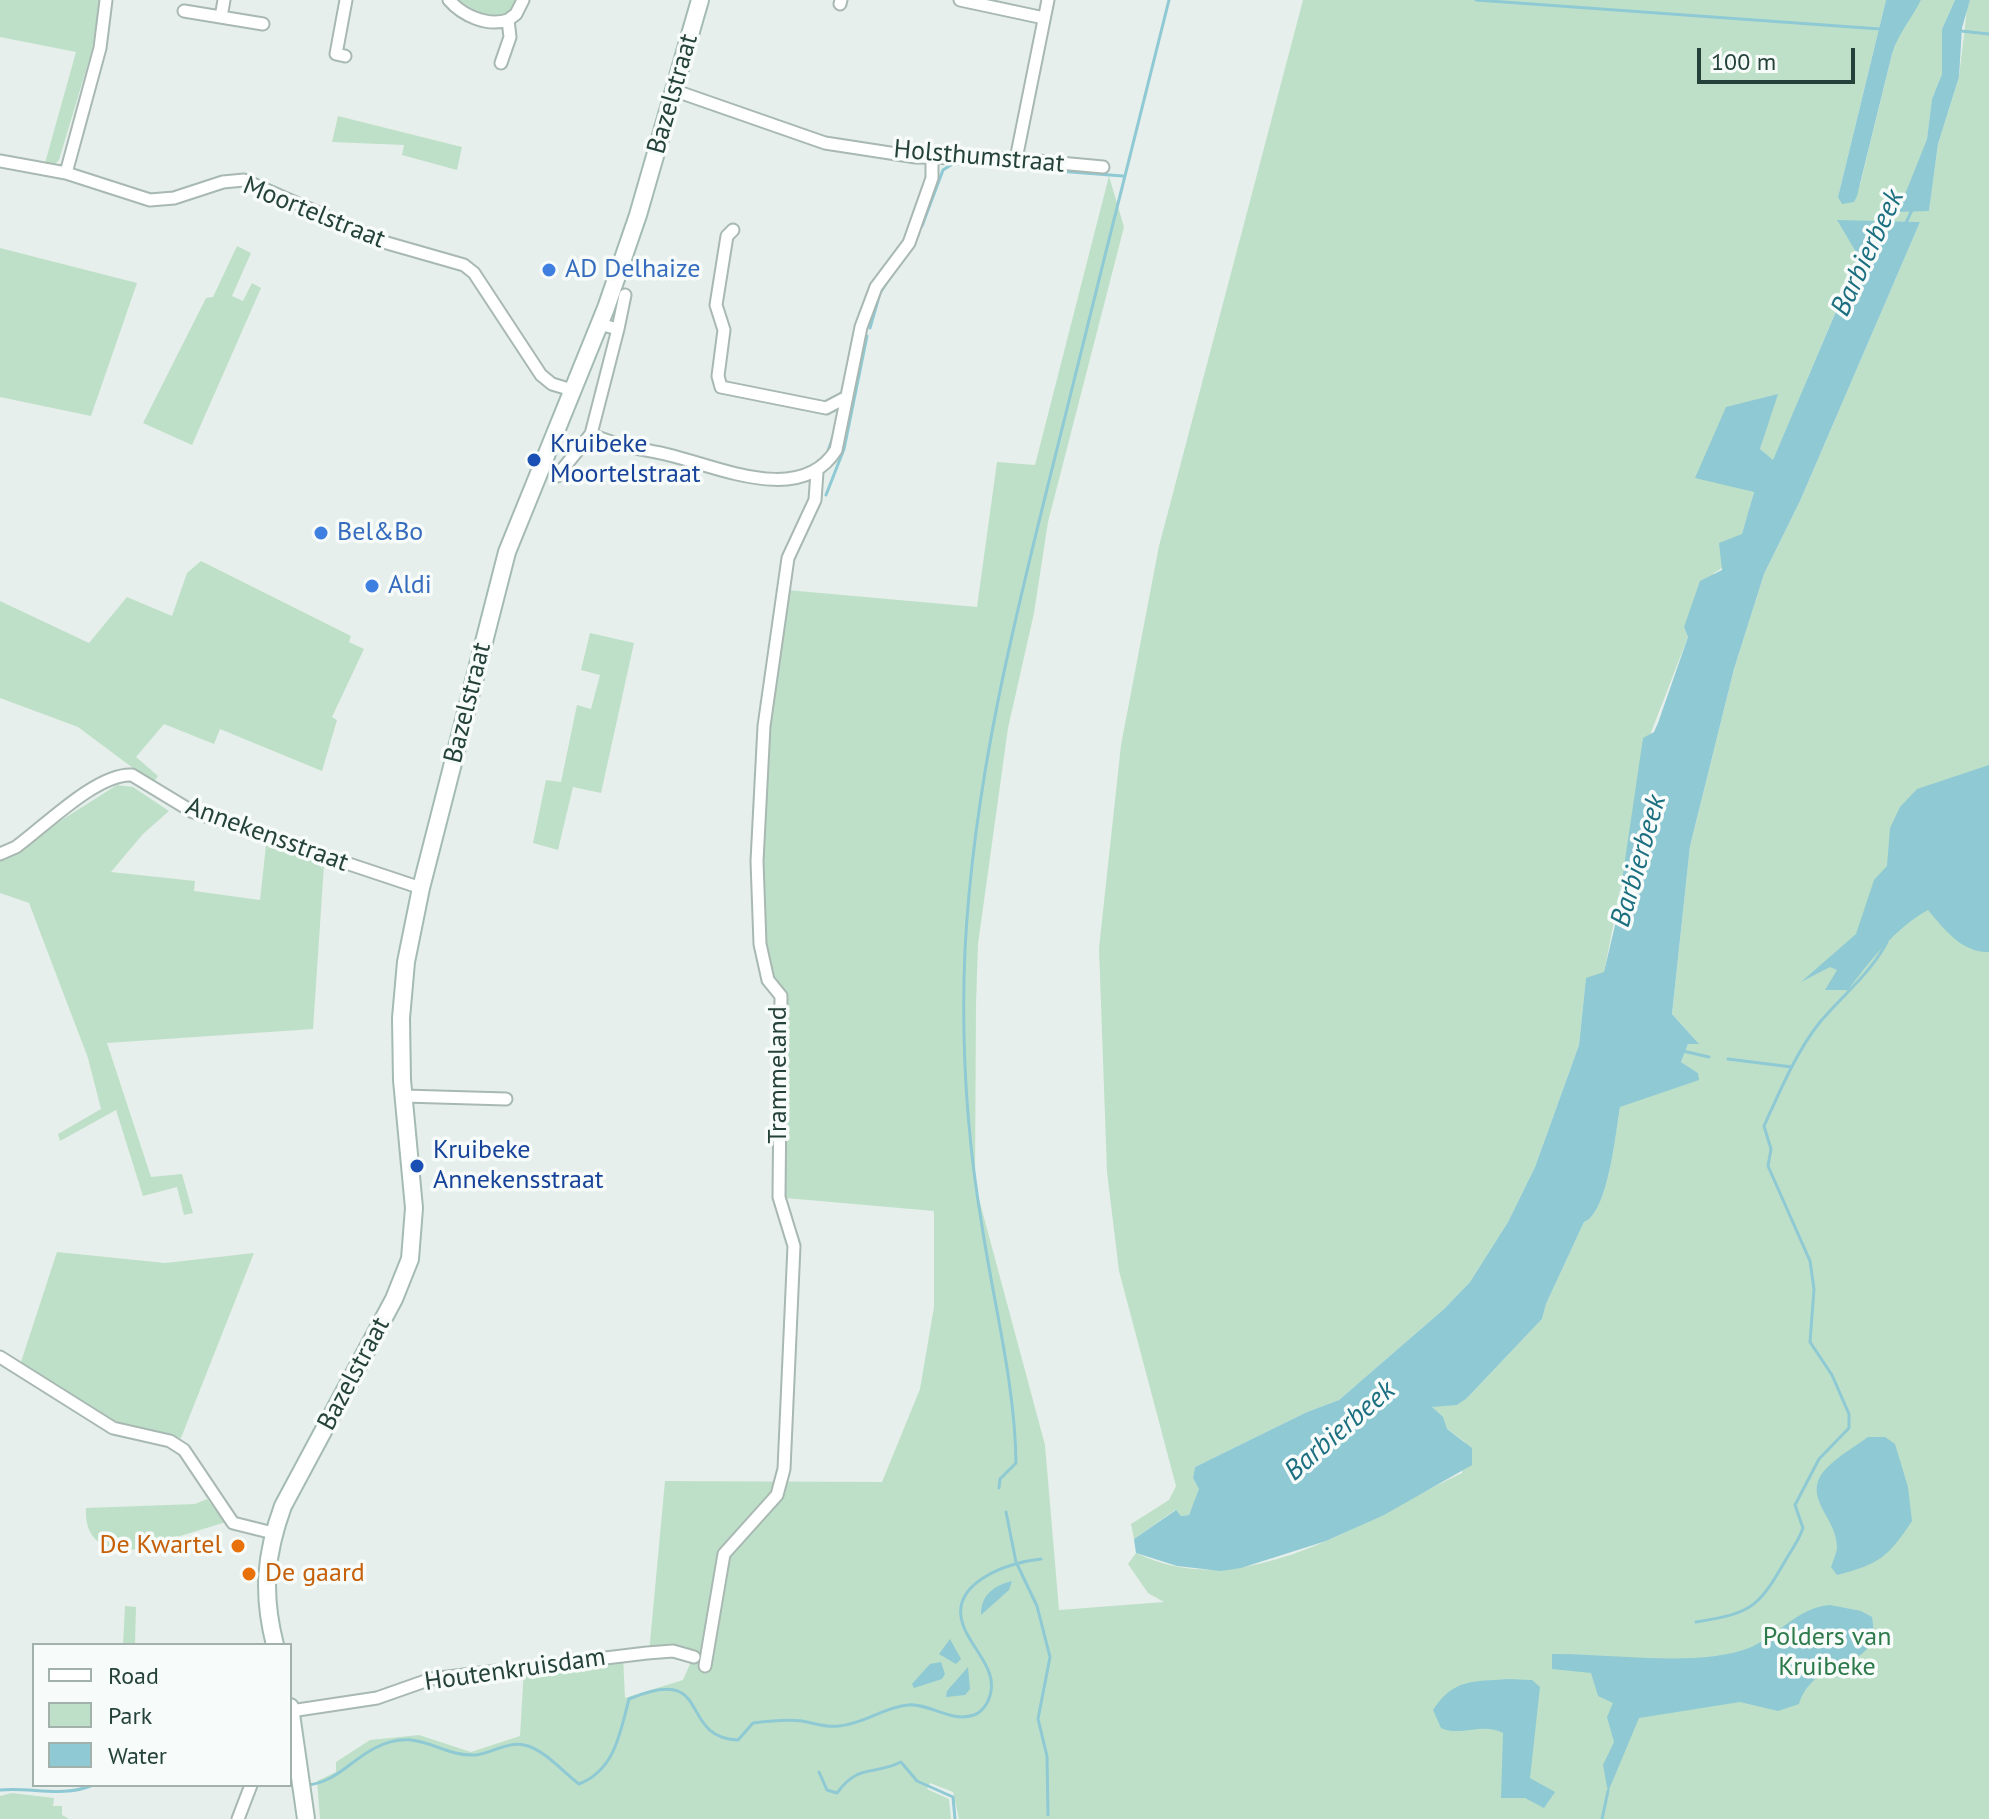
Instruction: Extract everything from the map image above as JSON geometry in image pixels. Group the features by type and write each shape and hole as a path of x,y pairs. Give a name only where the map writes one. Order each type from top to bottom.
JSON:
{"main road":[{"name":"Bazelstraat","path":"275,1643 265,1593 267,1556 273,1533 283,1506 402,1283 410,1259 414,1208 401,1018 406,962 421,888 507,552 599,324 638,215 700,0"},
{"path":"292,1721 306,1819"}],"street":[{"path":"66,173 100,48 106,0"},
{"path":"221,17 224,0"},
{"path":"338,57 346,0"},
{"path":"449,0 462,13 493,22 508,20 516,14 523,0"},
{"path":"960,0 1044,18"},
{"path":"1016,159 1048,0"},
{"path":"184,11 263,24"},
{"path":"501,63 510,37 508,20"},
{"name":"Holsthumstraat","path":"673,90 825,143 932,158 1016,159 1103,167"},
{"path":"591,434 747,478 817,472 825,467 836,450 843,399 870,301 882,277 909,243 932,178 932,158"},
{"name":"Moortelstraat","path":"0,161 66,173 150,200 174,198 223,182 244,180 387,243 452,260 474,273 541,375 557,386 572,390"},
{"path":"733,230 727,236 716,305 724,330 718,376 721,387 826,408 838,405 843,399"},
{"path":"557,476 591,434 625,295"},
{"path":"599,324 618,329"},
{"name":"Trammeland","path":"705,1666 724,1554 777,1495 784,1469 794,1246 779,1197 781,996 768,980 760,944 757,861 764,726 785,577 794,541 818,492 817,472"},
{"name":"Annekensstraat","path":"0,854 16,847 102,781 121,774 132,775 193,812 421,888"},
{"path":"404,1096 506,1099"},
{"path":"0,1357 113,1428 170,1441 195,1464 233,1523 273,1533"},
{"name":"Houtenkruisdam","path":"292,1709 377,1698 431,1679 647,1653 673,1651 694,1657"},
{"path":"238,1819 250,1787"}],"green space":[{"path":"0,0 101,0 92,50 59,160 55,164 45,163 76,52 0,37"},
{"path":"458,0 516,0 512,11 498,17"},
{"name":"Polders van Kruibeke","path":"1303,0 1886,0 1838,197 1860,185 1899,34 1921,0 1955,0 1942,29 1942,74 1932,99 1927,139 1899,212 1929,210 1938,144 1959,77 1967,9 1970,0 1989,0 1989,1819 959,1819 953,1792 930,1783 927,1789 949,1799 951,1819 320,1819 317,1781 336,1772 336,1762 370,1740 419,1735 471,1752 520,1736 524,1668 623,1656 625,1698 683,1680 693,1657 649,1653 665,1481 882,1482 920,1389 934,1307 934,1211 774,1197 779,998 765,982 758,748 787,590 977,607 997,462 1035,465 1109,176 1124,227 1048,522 1034,613 1008,728 978,944 975,1184 1045,1445 1059,1610 1164,1602 1148,1593 1128,1564 1136,1553 1178,1567 1220,1569 1262,1563 1345,1533 1462,1473 1465,1442 1447,1429 1432,1407 1467,1398 1542,1319 1584,1222 1592,1216 1605,1188 1620,1107 1698,1073 1681,1062 1688,1044 1698,1043 1672,1014 1690,846 1734,669 1764,574 1800,501 1920,222 1838,221 1859,256 1773,461 1760,449 1777,394 1696,477 1754,491 1736,549 1723,567 1714,573 1684,627 1688,637 1650,735 1604,973 1586,979 1579,1045 1535,1167 1508,1222 1470,1282 1444,1309 1339,1400 1307,1412 1195,1467 1193,1478 1200,1489 1189,1515 1181,1516 1175,1510 1134,1539 1131,1524 1169,1500 1176,1486 1119,1271 1107,1172 1099,948 1121,745 1159,546"},
{"path":"338,116 462,147 457,170 402,155 404,145 332,142"},
{"path":"237,246 251,253 232,296 243,301 252,283 261,288 192,445 143,423 206,298 213,297"},
{"path":"0,248 137,283 91,416 0,397"},
{"path":"201,561 351,636 349,642 364,649 332,717 337,720 322,771 220,729 214,744 164,724 136,757 158,776 153,783 78,727 0,698 0,601 89,643 127,597 172,616 187,573"},
{"path":"590,633 634,643 601,793 573,787 558,850 533,843 546,780 561,782 577,705 591,709 600,675 581,670"},
{"path":"117,785 133,787 169,811 143,834 111,872 195,881 194,891 260,900 266,845 324,865 313,1029 107,1043 151,1177 182,1174 193,1213 184,1215 177,1187 143,1196 116,1110 60,1141 58,1134 101,1109 88,1058 29,903 0,893 0,859"},
{"path":"57,1252 165,1263 254,1253 181,1438 116,1424 20,1365"},
{"path":"207,1499 226,1522 177,1537 179,1545 118,1549 94,1538 88,1526 86,1508 195,1504"},
{"path":"125,1606 136,1607 135,1643 123,1643"},
{"path":"12,1793 54,1798 53,1806 62,1806 62,1815 69,1819 0,1819 0,1796"}],"water":[{"path":"1886,0 1921,0 1892,54 1857,196 1854,202 1842,204 1838,197"},
{"path":"1955,0 1970,0 1962,28 1959,77 1938,144 1929,211 1898,212 1927,139 1932,99 1942,74 1942,29"},
{"path":"1837,220 1920,222 1800,501 1764,574 1734,669 1690,846 1672,1014 1699,1044 1688,1044 1681,1062 1698,1073 1699,1080 1620,1107 1605,1188 1592,1216 1584,1222 1542,1319 1467,1398 1457,1405 1432,1407 1443,1417 1447,1429 1472,1448 1472,1465 1384,1515 1326,1541 1241,1568 1221,1571 1177,1566 1136,1553 1134,1539 1176,1510 1181,1516 1189,1515 1199,1489 1193,1478 1195,1467 1307,1412 1339,1400 1444,1309 1470,1282 1508,1222 1535,1167 1579,1045 1586,978 1604,972 1616,921 1643,738 1654,732 1658,723 1688,637 1684,627 1700,581 1722,570 1719,543 1742,534 1754,492 1695,478 1726,407 1778,394 1760,449 1773,460 1859,257"},
{"path":"1989,765 1989,952 1970,949 1962,944 1928,910 1894,936 1848,990 1825,990 1837,970 1830,967 1801,982 1856,934 1874,880 1887,866 1890,828 1900,807 1917,789"},
{"path":"1868,1437 1885,1437 1895,1444 1908,1487 1912,1521 1882,1557 1837,1575 1831,1567 1837,1549 1836,1537 1817,1496 1817,1485 1832,1463"},
{"path":"1012,1581 1009,1590 981,1615 989,1592"},
{"path":"1830,1605 1861,1611 1872,1617 1873,1635 1868,1648 1820,1676 1808,1687 1799,1704 1778,1711 1740,1702 1639,1718 1608,1792 1603,1765 1614,1742 1607,1717 1613,1703 1598,1696 1591,1673 1552,1669 1552,1654 1679,1658 1728,1654 1759,1643 1808,1611"},
{"path":"950,1639 961,1659 956,1664 939,1654"},
{"path":"941,1662 945,1674 942,1679 914,1688 912,1684 930,1664"},
{"path":"968,1667 970,1689 965,1695 946,1697 947,1691"},
{"path":"1508,1679 1532,1680 1540,1687 1530,1778 1555,1792 1544,1808 1525,1798 1501,1798 1503,1733 1488,1729 1456,1731 1441,1728 1433,1710 1457,1687"}],"waterway":[{"path":"999,1488 1000,1479 1016,1463 1015,1433 969,1124 964,984 970,884 988,752 1015,622 1169,0"},
{"path":"1476,0 1880,29"},
{"path":"1961,31 1989,34"},
{"path":"922,226 943,170 954,163 1123,176"},
{"name":"Barbierbeek","path":"1905,225 1912,210"},
{"path":"903,260 918,235"},
{"path":"870,328 880,293 893,273"},
{"path":"826,495 844,449 867,336"},
{"path":"827,454 835,431"},
{"name":"Barbierbeek","path":"1696,1622 1743,1610 1770,1586 1803,1528 1795,1505 1819,1459 1849,1428 1849,1414 1832,1375 1810,1342 1814,1289 1810,1261 1768,1166 1771,1149 1764,1126 1811,1034 1864,974 1887,942"},
{"path":"1683,1051 1709,1057"},
{"path":"1728,1059 1792,1067"},
{"path":"1006,1512 1016,1562 1037,1606 1050,1657 1038,1719 1047,1756 1048,1815"},
{"name":"Barbierbeek","path":"306,1785 334,1776 375,1748 404,1740 476,1755 524,1745 546,1756 579,1784 601,1770 608,1760 619,1737 629,1699 656,1690 674,1690 685,1695 707,1727 719,1736 738,1740 753,1723 790,1720 839,1726 908,1705 957,1717 974,1715 987,1703 991,1681 963,1625 961,1610 964,1597 973,1586 999,1570 1041,1559"},
{"path":"819,1772 827,1790 837,1793 852,1777 901,1762 917,1781 953,1797 955,1819"},
{"name":"Barbierbeek","path":"0,1790 59,1792 87,1787"},
{"path":"1602,1819 1608,1791"}],"place":[{"name":"AD Delhaize","path":"549,270"},
{"name":"Kruibeke Moortelstraat","path":"534,460"},
{"name":"Bel&Bo","path":"321,533"},
{"name":"Aldi","path":"372,586"},
{"name":"Kruibeke Annekensstraat","path":"417,1166"},
{"name":"De Kwartel","path":"238,1546"},
{"name":"De gaard","path":"249,1574"}]}
